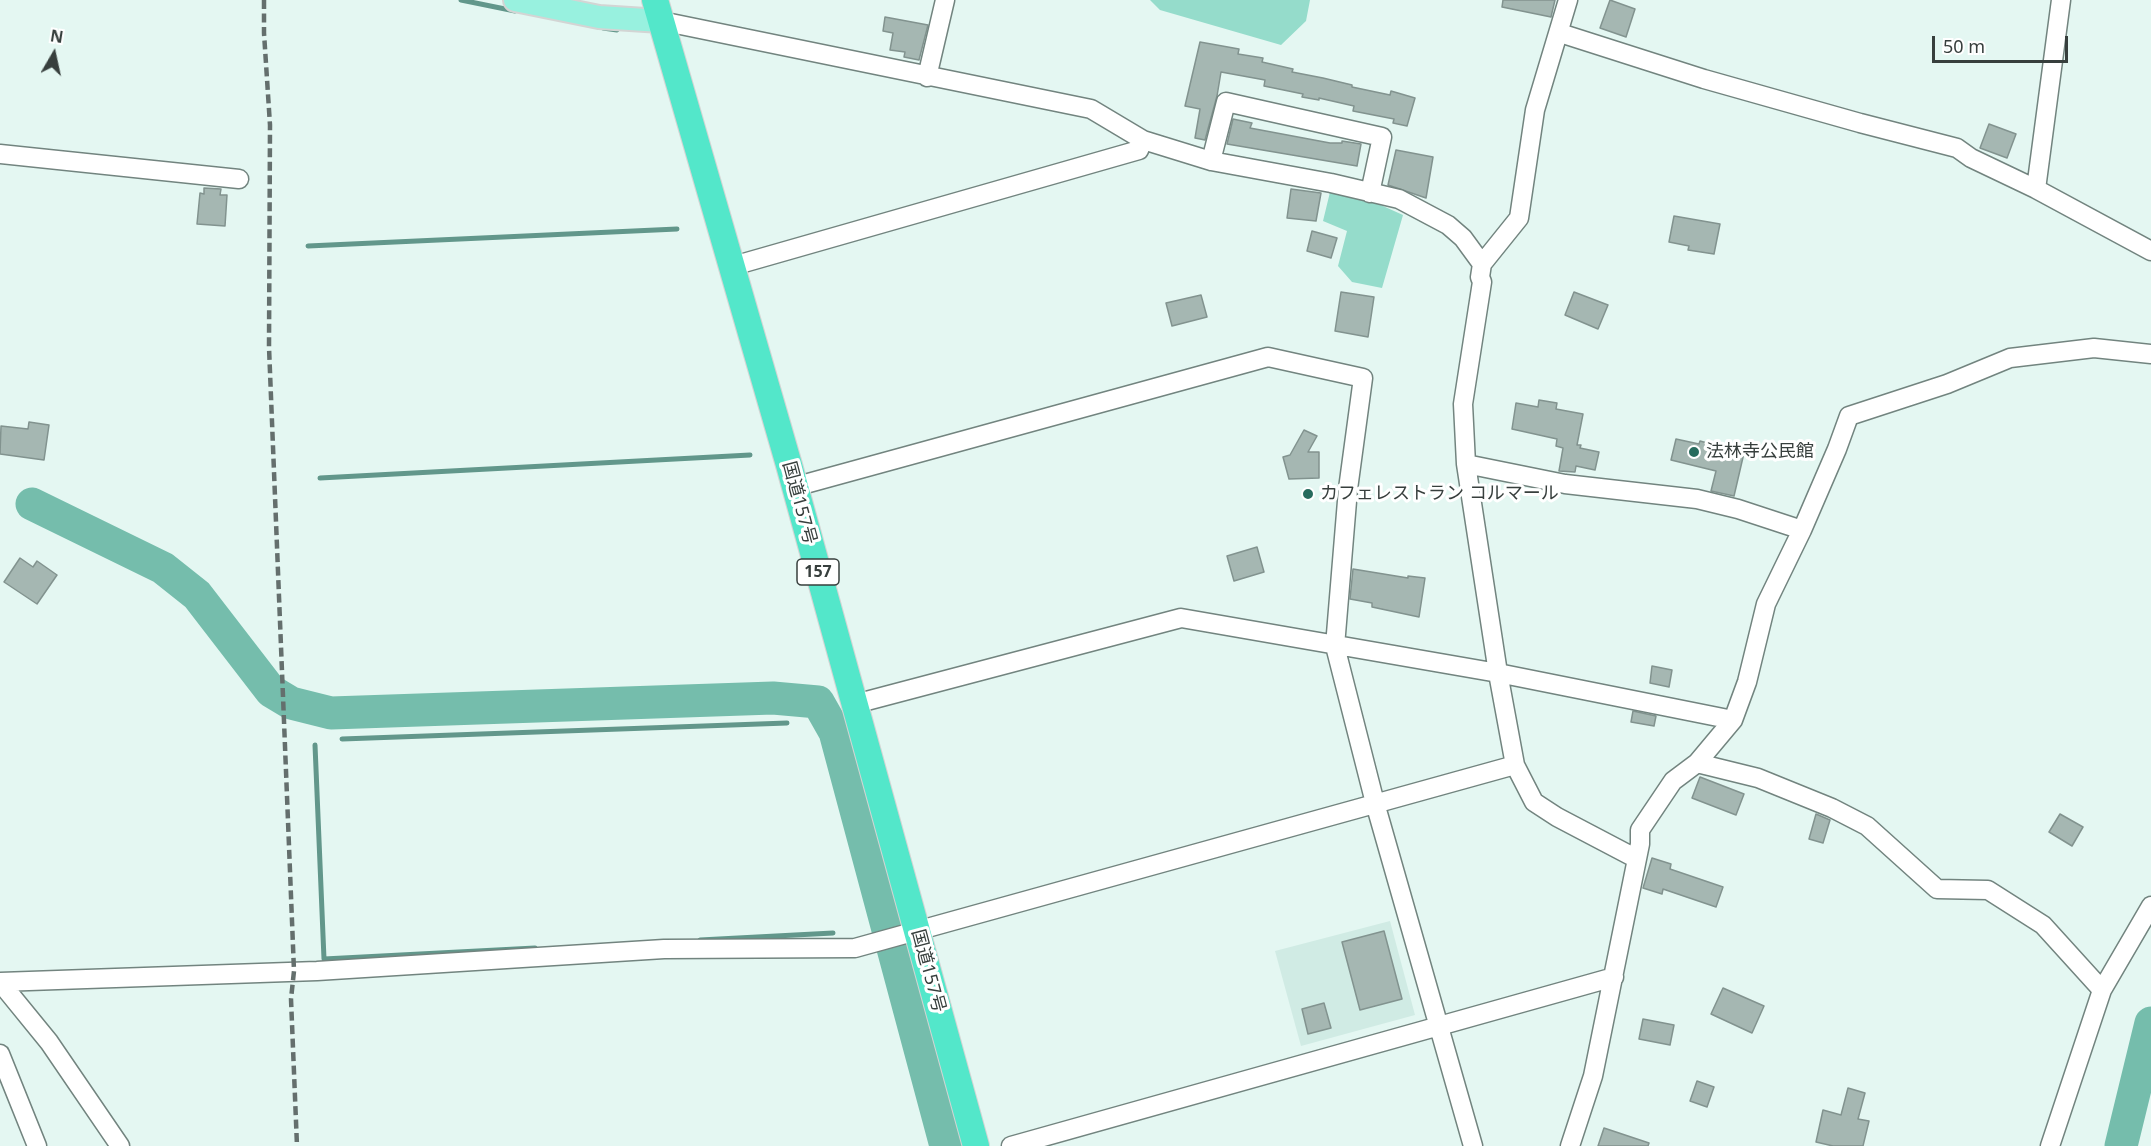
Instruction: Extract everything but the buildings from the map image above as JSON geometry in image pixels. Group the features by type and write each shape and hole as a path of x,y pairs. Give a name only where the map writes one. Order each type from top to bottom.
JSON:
{"highway":[{"name":"国道157号","path":"658,11 733,266 855,705 909,932 976,1146"}],"main road":[{"path":"515,0 599,17 658,11"}],"street":[{"path":"927,77 945,0"},
{"path":"1568,0 1560,33 1535,110 1519,218 1482,264 1480,277 1482,282 1463,404 1466,464 1498,673 1515,765 1534,802 1557,817 1637,859"},
{"path":"2036,189 2061,0"},
{"path":"658,11 927,77 1091,109 1143,140 1211,161 1331,183 1398,199 1448,225 1463,238 1482,264"},
{"path":"1560,33 1704,79 1958,148 1971,158 2036,189 2151,251"},
{"path":"1211,161 1226,102 1382,137 1370,193"},
{"path":"733,266 1139,150 1143,140"},
{"path":"0,154 238,179"},
{"path":"1570,1146 1593,1076 1640,844 1640,830 1673,781 1697,763 1733,720 1746,682 1766,604 1802,530 1849,416 1947,384 2010,358 2094,348 2151,354"},
{"path":"794,486 1268,357 1363,378 1348,489 1335,646 1375,803 1473,1146"},
{"path":"1466,464 1565,484 1697,499 1738,509 1802,530"},
{"path":"855,705 1181,618 1498,673 1733,720"},
{"path":"1697,763 1758,778 1832,808 1867,826 1937,889 1988,890 2043,925 2102,990"},
{"path":"120,1146 50,1042 0,982 317,971 664,950 855,948 1515,765"},
{"path":"2050,1146 2102,990 2151,906"},
{"path":"1011,1146 1614,977"},
{"path":"0,1053 37,1146"}],"shaded area":[{"path":"1390,921 1415,1015 1301,1046 1275,951"}],"green space":[{"path":"1150,0 1310,0 1306,21 1281,45 1160,10"},
{"path":"1331,188 1365,198 1403,215 1382,288 1352,282 1338,266 1347,231 1323,221"}],"waterway":[{"path":"461,0 515,11"},
{"path":"603,28 617,30"},
{"path":"308,246 677,229"},
{"path":"320,478 750,455"},
{"path":"32,504 163,568 197,595 271,691 291,703 331,713 773,698 818,702 835,732 946,1146"},
{"path":"342,739 787,723"},
{"path":"315,745 324,959 535,948"},
{"path":"700,940 833,933"},
{"path":"2121,1146 2151,1023"}],"railway":[{"path":"264,0 270,125 269,347 294,971 291,999 297,1146"}],"place":[{"name":"法林寺公民館","path":"1694,452"},
{"name":"カフェレストラン コルマール","path":"1308,494"}]}
